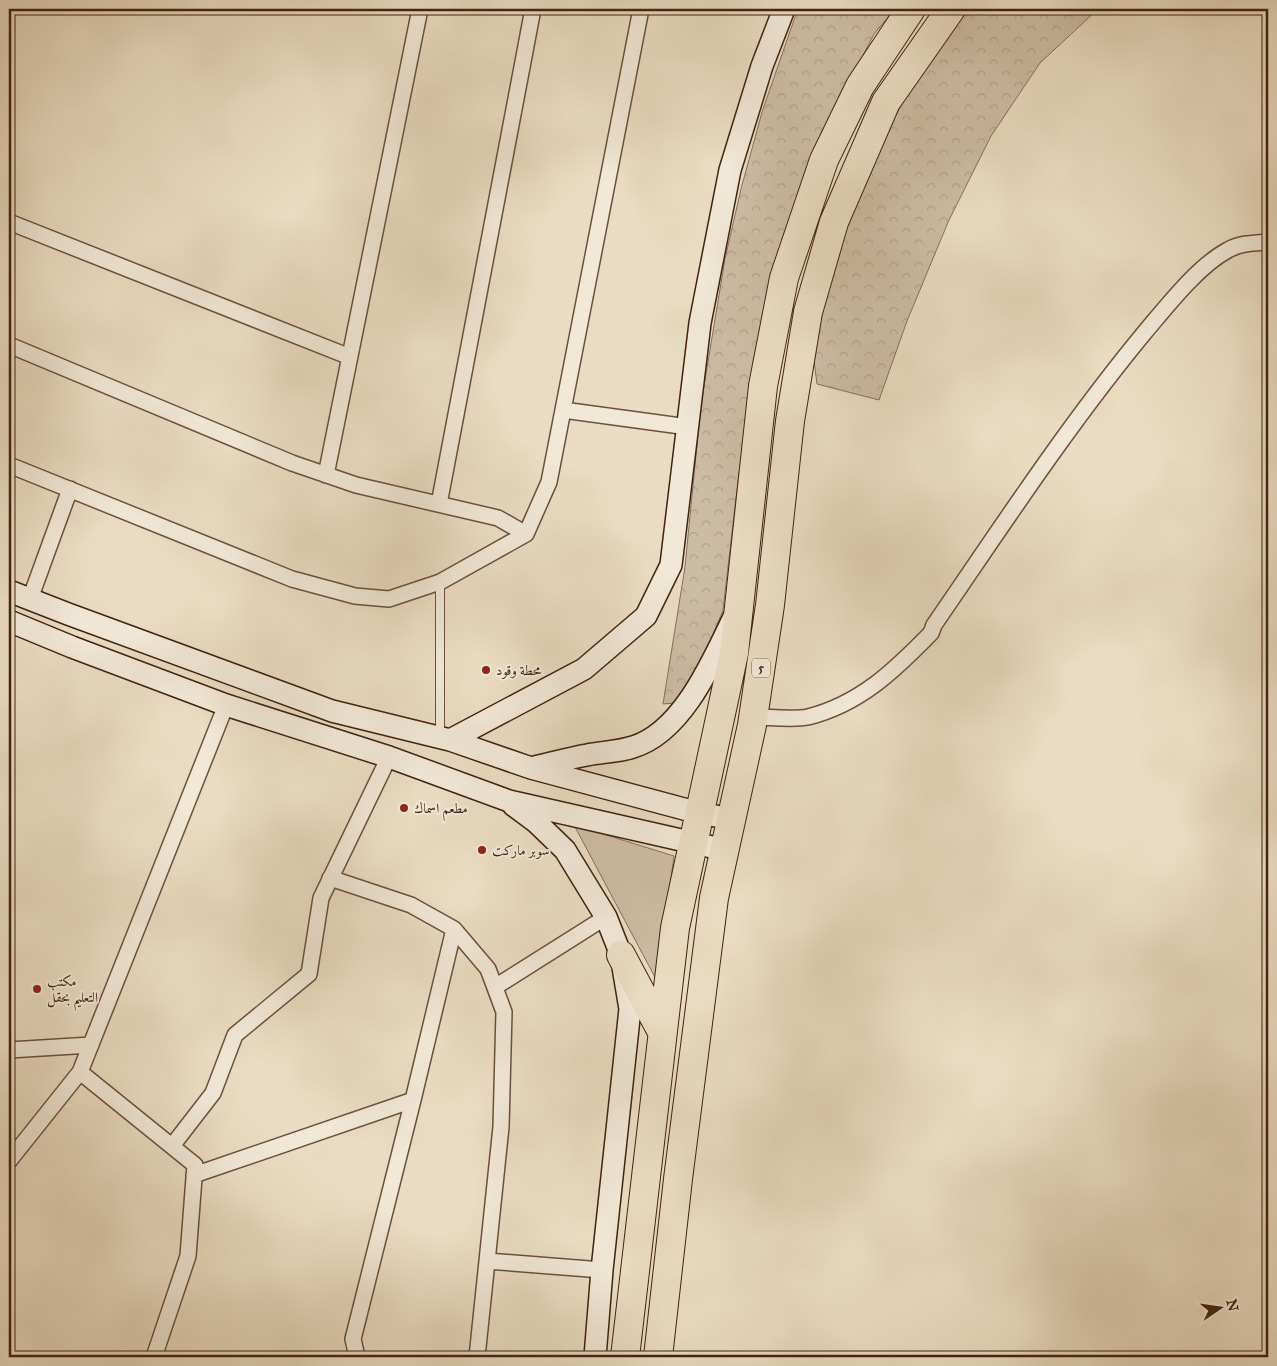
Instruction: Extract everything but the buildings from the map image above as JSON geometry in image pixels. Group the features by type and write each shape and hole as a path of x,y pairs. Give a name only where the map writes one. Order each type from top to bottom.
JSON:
{"highway":[{"name":"5","path":"625,1357 674,928 734,653 762,386 784,278 824,160 860,86 911,9"},
{"name":"5","path":"658,1357 678,1179 714,898 753,717 770,605 790,421 808,312 834,222 886,102 951,9"},
{"path":"621,955 662,1032"}],"street":[{"path":"326,475 420,9"},
{"path":"439,504 533,9"},
{"path":"9,465 292,579 355,596 389,599 440,582 526,534 549,482 641,9"},
{"path":"445,739 584,669 646,616 671,565 700,323 730,170 762,66 784,9"},
{"path":"9,222 350,357"},
{"path":"753,717 806,717 845,703 875,685 895,670 931,633 934,625 1013,510 1104,383 1172,300 1214,259 1229,248 1243,244 1268,242"},
{"path":"9,345 292,463 356,485 498,518 526,534"},
{"path":"563,410 688,427"},
{"path":"30,599 70,489"},
{"path":"9,590 332,711 445,739 531,768 699,813 732,819"},
{"path":"531,768 634,747 659,733 682,710 707,674 739,605"},
{"path":"9,621 222,704 388,757 509,801 725,850"},
{"path":"9,1162 80,1072 233,674"},
{"path":"172,1146 213,1093 235,1035 309,974 321,898 388,757"},
{"path":"509,801 536,822 565,850 606,917 621,955 630,1009 602,1270 595,1357"},
{"path":"330,878 410,905 454,929 488,969 504,1012 501,1127 477,1357"},
{"path":"494,986 606,917"},
{"path":"357,1357 353,1339 454,929"},
{"path":"9,1050 91,1045"},
{"path":"80,1072 195,1165 188,1256 154,1357"},
{"path":"194,1175 413,1100"},
{"path":"487,1261 602,1270"}],"lane":[{"path":"440,582 445,739"}],"green space":[{"path":"800,9 895,9 874,34 817,145 766,298 739,473 723,610 704,657 675,703 663,704 685,567 701,404 725,259 741,189 762,112 795,17"},
{"path":"964,9 1098,9 1040,63 991,136 949,220 907,321 879,400 817,384 812,345 842,230 882,139 925,64"},
{"path":"574,825 674,856 657,981"}],"place":[{"name":"محطة وقود","path":"486,670"},
{"name":"مطعم اسماك","path":"404,808"},
{"name":"سوبر ماركت","path":"482,850"},
{"name":"مكتب التعليم بحقل","path":"37,989"}]}
